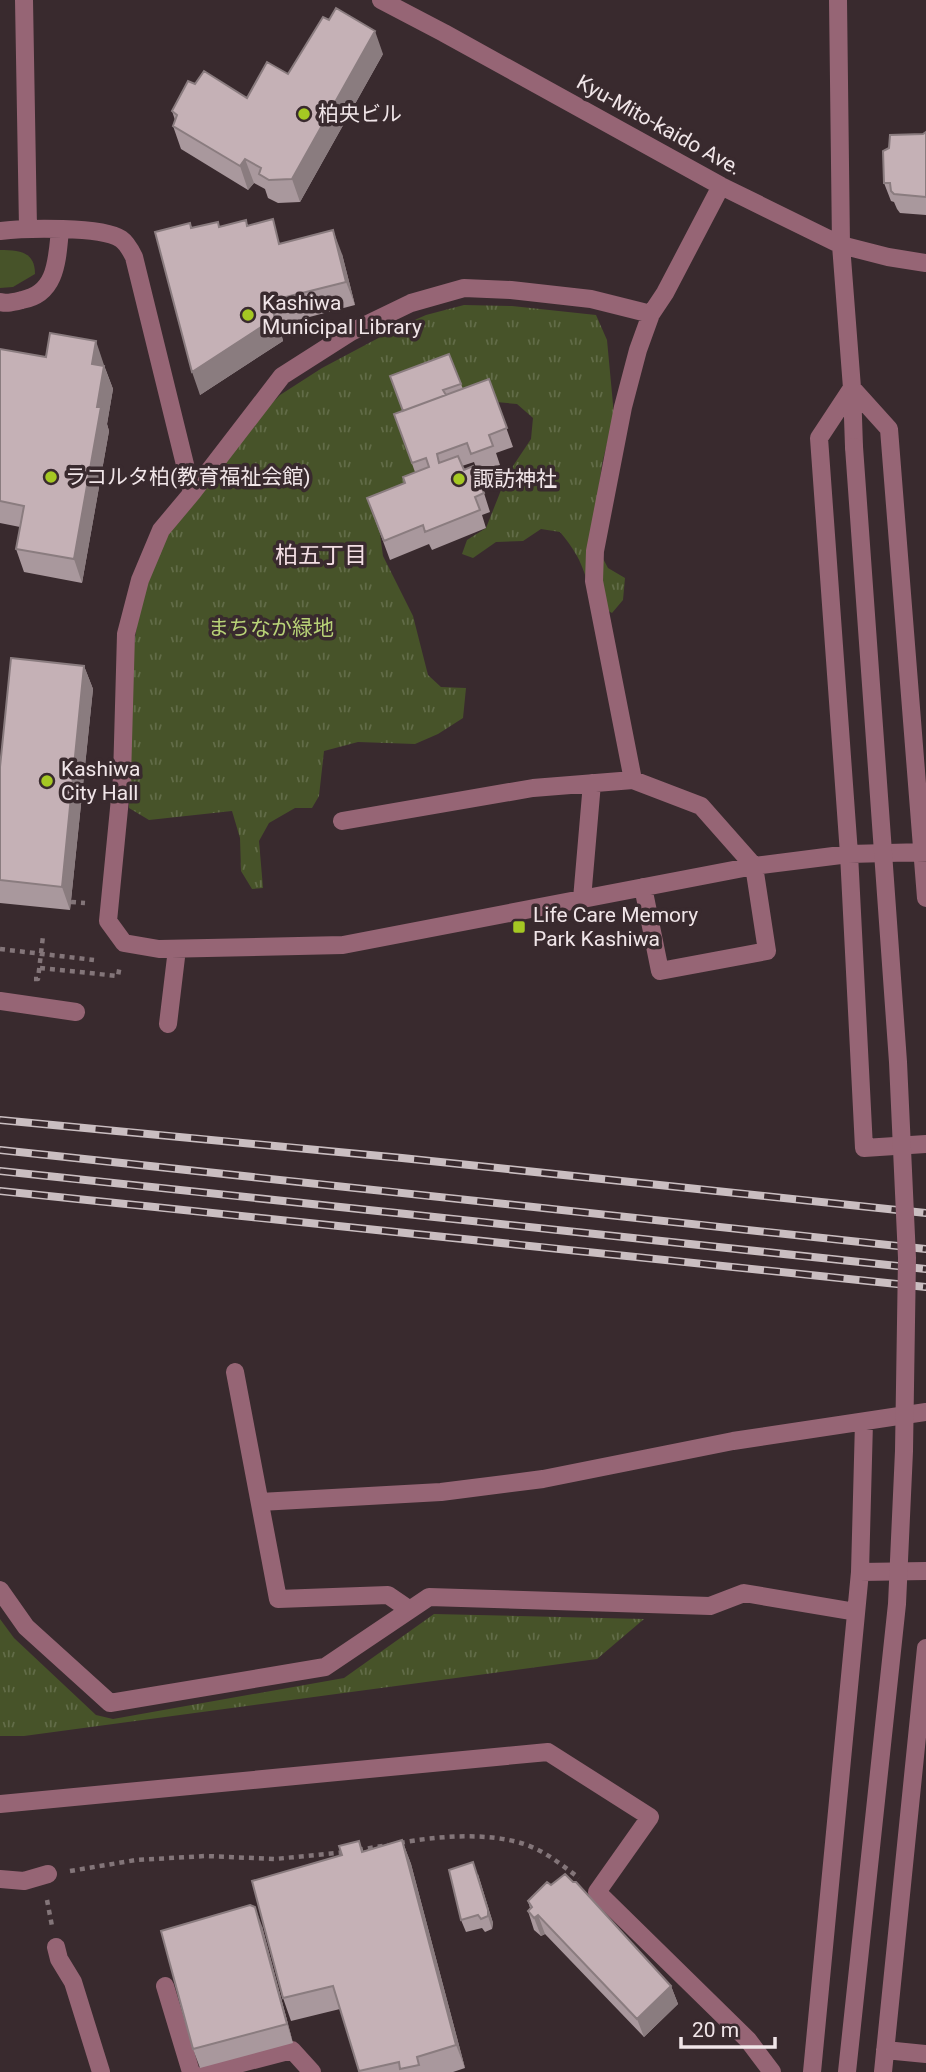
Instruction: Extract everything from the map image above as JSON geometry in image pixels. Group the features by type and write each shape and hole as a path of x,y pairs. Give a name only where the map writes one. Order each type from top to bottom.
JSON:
{"street":[{"path":"24,0 28,228"},
{"name":"Kyu-Mito-kaido Ave.","path":"380,0 721,187 841,245 926,263"},
{"path":"838,0 841,245 897,1049 906,1258 904,1451 897,1605 847,2072"},
{"path":"633,780 594,581 594,551 622,407 638,349 651,314 665,293 721,187"},
{"path":"0,231 28,228 109,233 124,240 134,257 192,493"},
{"path":"0,302 28,299 47,288 57,267 60,230"},
{"path":"651,314 591,299 511,289 464,288 411,303 351,332 282,376 192,493 160,530 140,580 126,634 122,778 108,921 124,943 159,949 343,945 754,866 849,854 924,852"},
{"path":"852,388 889,429 926,898"},
{"path":"852,388 819,438 849,854 864,1148 926,1144"},
{"path":"342,821 533,788 633,780 701,806 754,866 766,951 660,971 643,887"},
{"path":"582,898 592,783"},
{"path":"168,1024 177,949"},
{"path":"0,1001 76,1012"},
{"path":"235,1371 278,1599 388,1595 410,1610"},
{"path":"260,1502 441,1492 543,1479 733,1441 926,1412"},
{"path":"812,2072 860,1572 864,1422"},
{"path":"860,1572 926,1571"},
{"path":"0,1590 26,1627 110,1703 325,1667 429,1597 710,1606 744,1593 856,1612"},
{"path":"883,2072 926,1648"},
{"path":"0,1804 548,1752 650,1817 597,1892 748,2040 772,2072"},
{"path":"0,1879 24,1881 45,1875"},
{"path":"56,1947 59,1959 74,1982 101,2072"},
{"path":"165,1986 191,2072"},
{"path":"207,2072 292,2050 312,2072"},
{"path":"886,2050 926,2054"}],"path":[{"path":"71,902 90,903"},
{"path":"26,978 38,979 43,936"},
{"path":"0,949 94,960"},
{"path":"40,968 118,976 120,965"},
{"path":"56,1947 45,1875 136,1860 206,1856 275,1859 341,1853 416,1840 490,1836 524,1844 554,1859 597,1892"}],"green space":[{"path":"0,250 25,254 32,261 35,274 13,287 0,288"},
{"name":"まちなか緑地","path":"464,305 512,306 596,315 607,340 614,415 602,464 592,538 608,568 625,578 623,600 612,613 598,602 577,556 560,532 541,529 523,541 496,542 473,558 462,554 467,540 486,528 507,475 531,439 533,418 517,404 496,402 417,466 414,485 379,527 383,556 413,616 428,675 441,687 466,688 463,718 438,734 415,744 358,742 324,751 319,796 312,808 295,808 269,823 259,841 263,888 252,889 241,871 240,838 232,811 149,820 129,808 131,666 140,604 154,552 250,426 280,395 322,368 401,326 426,315"},
{"path":"434,1614 644,1619 597,1659 24,1736 0,1736 0,1619 14,1638 96,1715 113,1719 344,1678"}],"building":[{"name":"柏央ビル","path":"336,8 375,31 292,179 269,180 259,174 261,168 245,159 240,166 173,126 177,115 172,111 188,81 195,84 204,71 247,98 267,62 288,74 323,17 329,20"},
{"path":"926,132 926,197 894,194 890,183 884,183 883,151 889,148 890,135"},
{"name":"Kashiwa Municipal Library","path":"273,219 279,244 333,230 346,282 270,301 275,318 192,372 155,232 190,223 191,228 218,222 219,227 246,220 247,226"},
{"name":"ラコルタ柏(教育福祉会館)","path":"50,333 96,341 92,364 104,366 97,407 101,407 74,559 16,549 24,506 0,501 0,349 46,357"},
{"name":"諏訪神社","path":"449,354 461,384 443,390 446,395 403,411 390,376"},
{"name":"諏訪神社","path":"489,379 507,428 489,435 493,446 471,454 467,443 437,454 439,463 458,456 464,470 473,466 484,493 475,497 480,510 425,532 423,525 384,541 367,498 405,483 403,477 429,467 426,458 412,463 394,414"},
{"name":"Kashiwa City Hall","path":"11,658 84,666 62,887 0,880 0,767"},
{"path":"402,1840 456,2045 417,2057 419,2065 400,2069 399,2062 359,2071 333,1986 283,1998 252,1881 342,1855 339,1846 359,1841 362,1852"},
{"path":"473,1862 488,1916 481,1919 478,1915 461,1920 449,1870"},
{"path":"565,1874 576,1882 671,1986 637,2019 538,1915 534,1918 528,1911 532,1907 528,1901 547,1882 551,1885"},
{"path":"250,1905 255,1907 287,2024 193,2049 161,1931"}],"railway":[{"path":"0,1120 402,1158 926,1213"},
{"path":"0,1150 926,1249"},
{"path":"0,1171 926,1269"},
{"path":"0,1191 926,1287"}],"place":[{"name":"柏央ビル","path":"304,114"},
{"name":"Kashiwa Municipal Library","path":"248,315"},
{"name":"ラコルタ柏(教育福祉会館)","path":"51,477"},
{"name":"諏訪神社","path":"459,479"},
{"name":"Kashiwa City Hall","path":"47,781"},
{"name":"Life Care Memory Park Kashiwa","path":"519,927"}],"district":[{"name":"柏五丁目","path":"321,555"}]}
